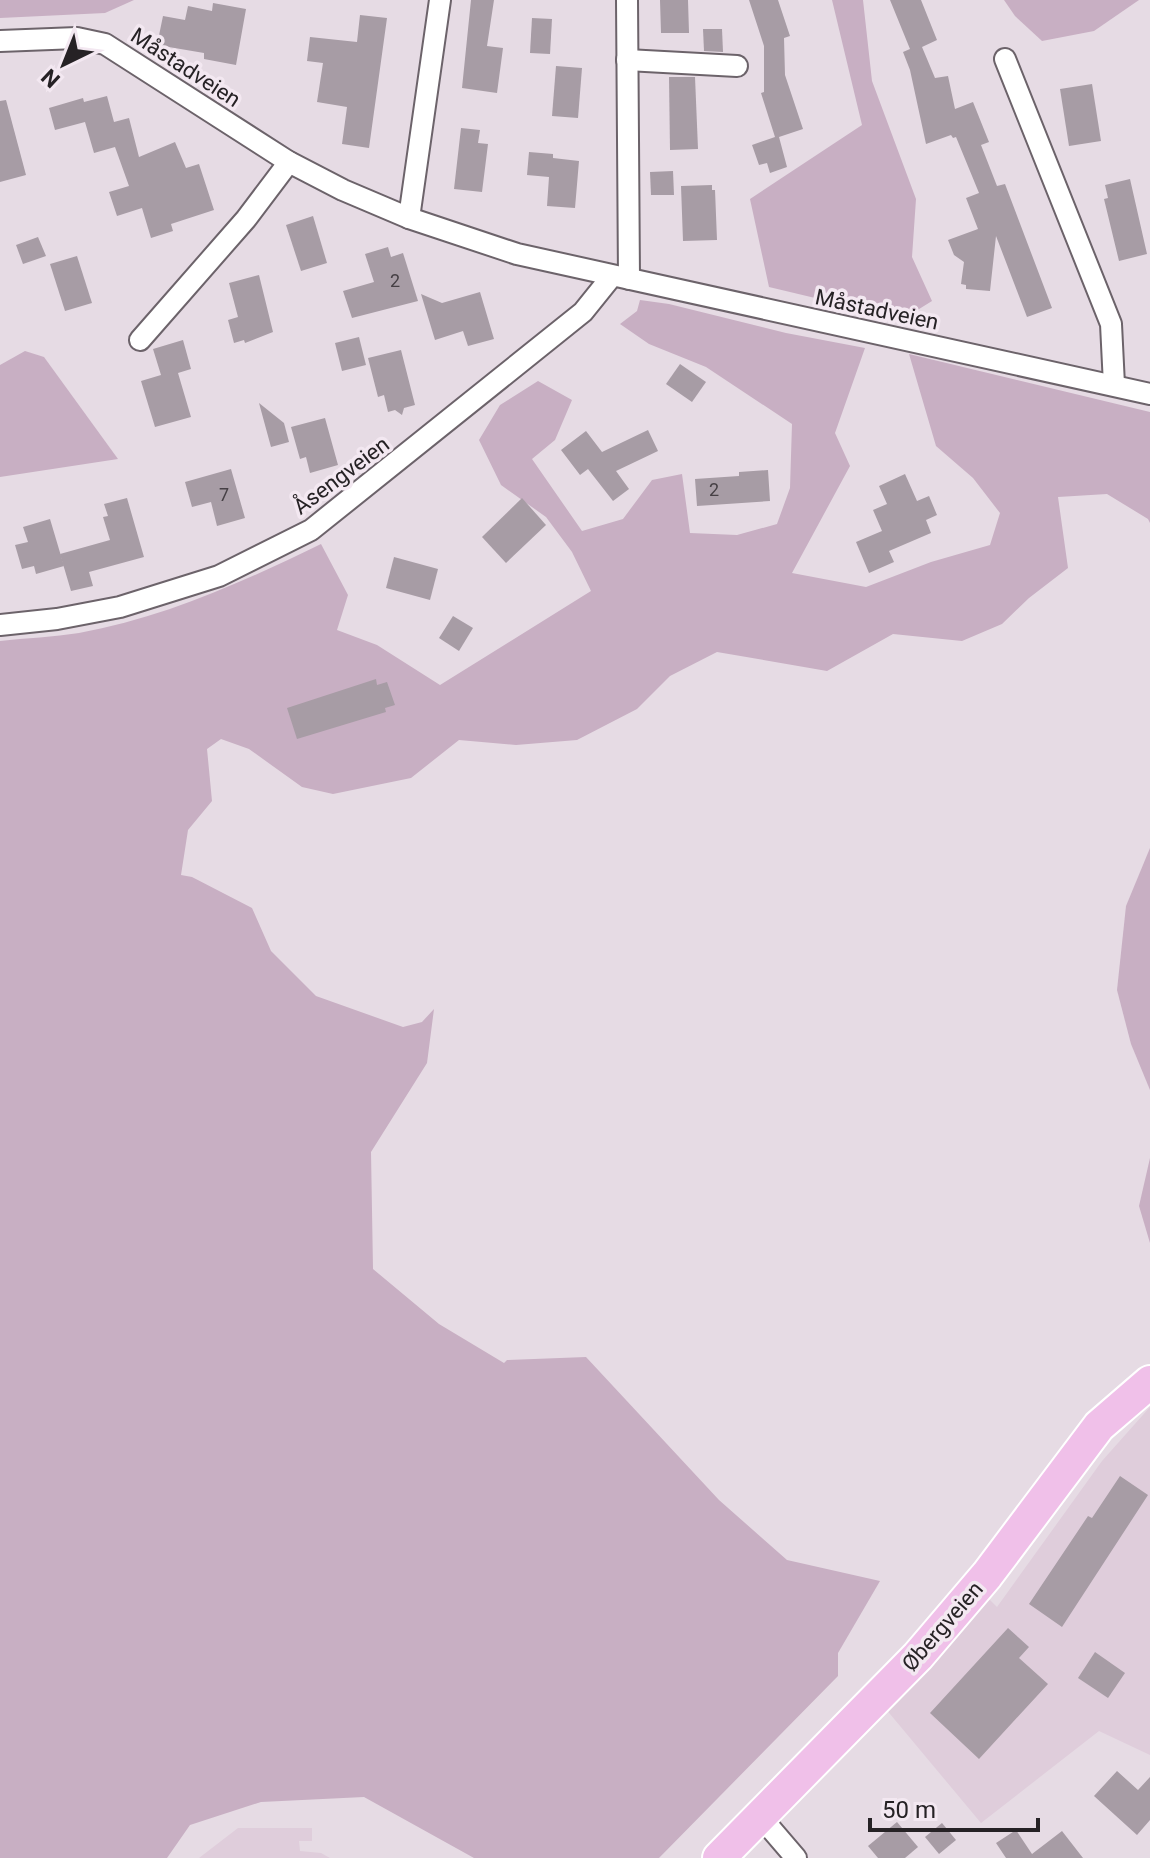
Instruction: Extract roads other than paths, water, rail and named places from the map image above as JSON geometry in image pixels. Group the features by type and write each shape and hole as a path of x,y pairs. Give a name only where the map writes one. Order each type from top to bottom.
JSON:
{"main road":[{"name":"Øbergveien","path":"719,1858 918,1656 987,1575 1099,1426 1150,1382"}],"street":[{"path":"409,218 440,0"},
{"path":"621,278 627,0"},
{"name":"Måstadveien","path":"0,41 77,38 105,44 289,162 343,190 409,218 517,254 1150,394"},
{"path":"1005,59 1111,324 1114,385"},
{"path":"627,60 737,66"},
{"path":"140,340 246,219 289,162"},
{"name":"Åsengveien","path":"0,625 57,619 120,607 219,576 311,530 583,312 621,278"},
{"path":"760,1816 796,1858"}]}
